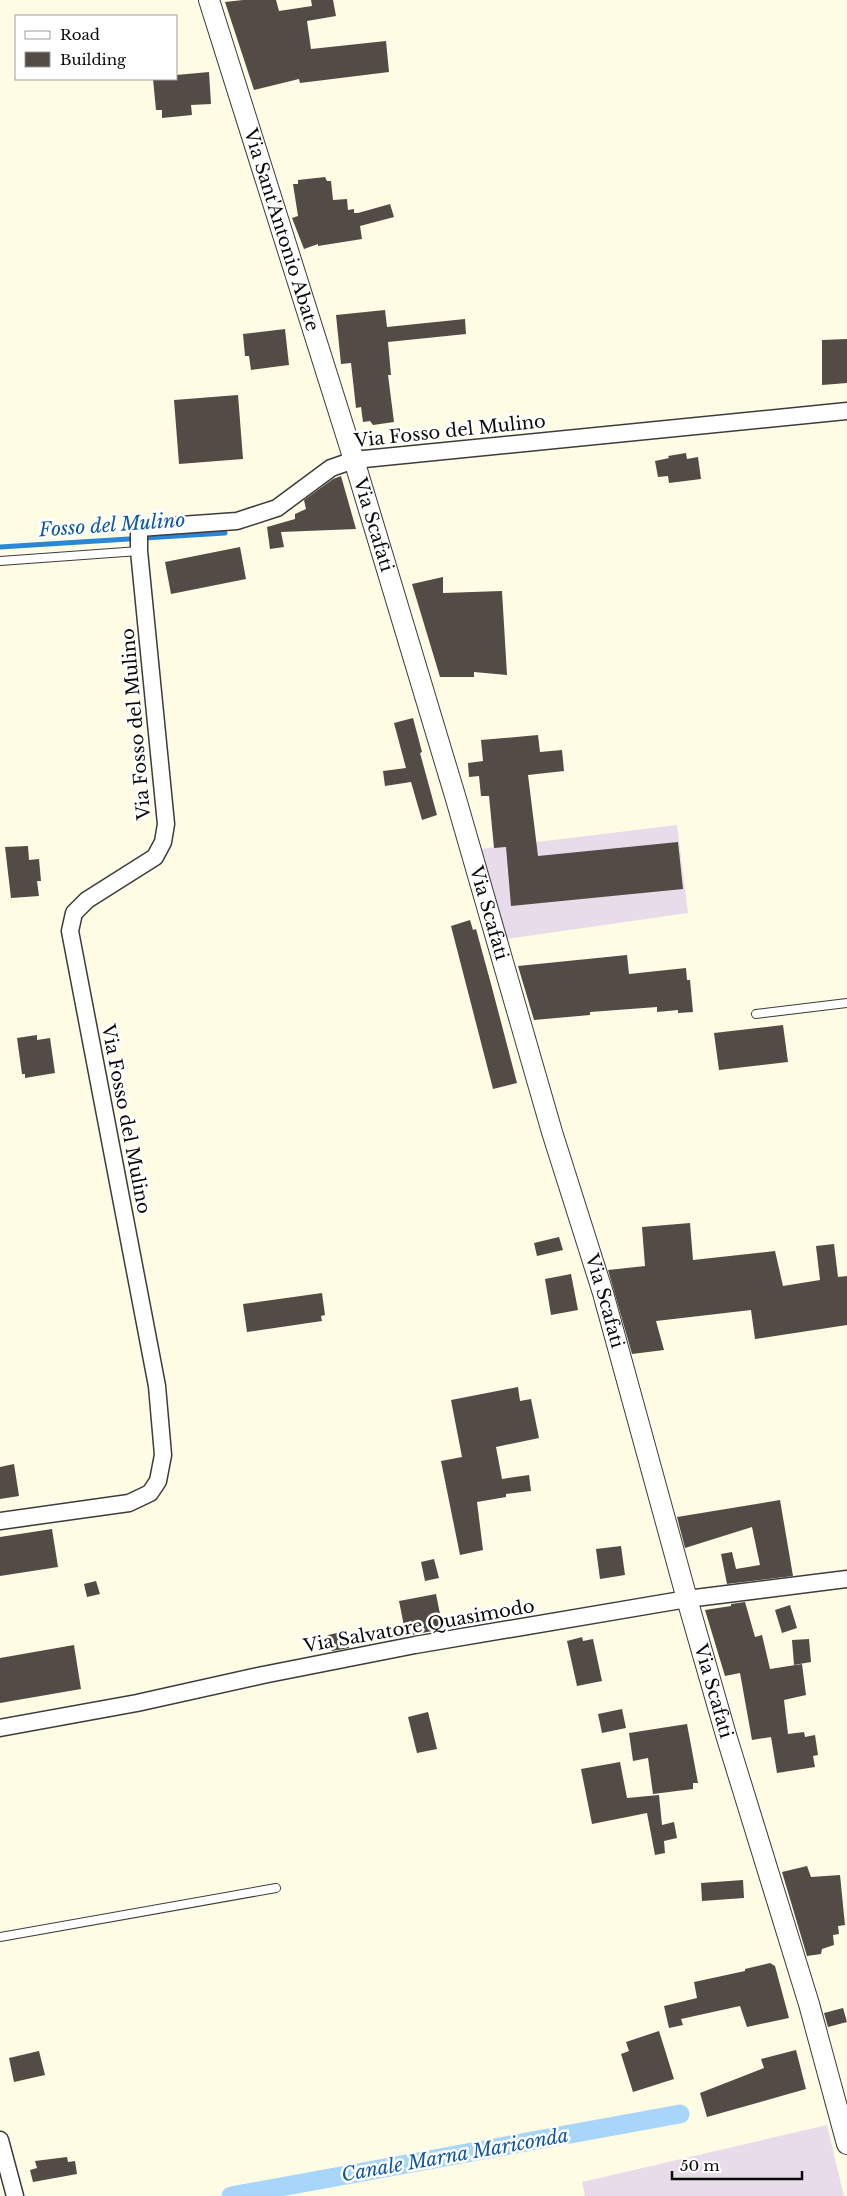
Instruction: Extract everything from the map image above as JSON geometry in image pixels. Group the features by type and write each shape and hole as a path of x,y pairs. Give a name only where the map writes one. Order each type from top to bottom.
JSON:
{"street":[{"name":"Via Sant'Antonio Abate","path":"209,0 354,460"},
{"name":"Via Fosso del Mulino","path":"0,1521 129,1503 150,1493 158,1481 163,1456 157,1386 70,931 74,913 87,900 155,857 163,842 166,824 139,528 237,522 277,508 331,468 354,460 847,411"},
{"name":"Via Scafati","path":"354,460 456,799 552,1132 603,1293 686,1599 809,2004 847,2144"},
{"name":"Via Salvatore Quasimodo","path":"0,1728 137,1703 263,1675 405,1647 686,1599 847,1579"},
{"path":"0,2140 15,2195"}],"lane":[{"path":"0,561 140,551"},
{"path":"756,1014 847,1003"},
{"path":"0,1937 276,1888"}],"shaded area":[{"path":"677,825 688,913 507,939 480,849"},
{"path":"827,2125 844,2196 585,2196 582,2182"}],"building":[{"path":"276,0 279,11 312,6 311,0 333,0 336,16 307,21 311,49 386,41 389,72 300,83 299,79 254,90 225,2"},
{"path":"209,72 211,104 191,105 192,115 162,118 162,110 156,110 153,80 178,80 178,75"},
{"path":"325,177 327,181 331,181 333,200 347,199 348,210 354,209 354,213 358,213 390,204 394,217 360,226 362,239 318,246 318,244 304,249 292,218 298,216 293,184 298,184 298,180"},
{"path":"385,310 387,327 465,319 466,334 388,342 391,375 388,375 394,422 373,425 370,421 363,422 361,407 356,408 351,363 341,364 336,315"},
{"path":"285,329 289,365 251,370 249,356 245,356 243,334"},
{"path":"847,339 847,383 822,385 822,340"},
{"path":"238,395 243,459 179,464 174,400"},
{"path":"686,453 687,459 698,457 701,479 669,483 668,476 658,477 655,461 669,458 668,456"},
{"path":"341,476 356,529 281,532 284,547 270,549 267,527 295,519 295,514 306,509 304,500 333,479"},
{"path":"240,547 246,579 171,594 165,562"},
{"path":"443,577 443,593 502,591 507,675 474,672 474,677 440,677 412,584"},
{"path":"413,718 422,752 420,753 437,815 422,820 411,782 385,786 383,771 406,768 394,723"},
{"path":"538,735 540,752 562,750 564,771 528,775 538,856 678,842 683,889 511,906 506,847 494,848 489,796 481,796 479,776 469,777 468,763 483,761 481,740"},
{"path":"28,846 29,860 39,859 41,881 37,881 39,896 11,898 5,847"},
{"path":"470,920 473,930 476,929 517,1083 493,1089 451,926"},
{"path":"627,955 629,974 686,968 687,980 690,980 693,1012 678,1013 678,1010 657,1012 657,1007 590,1012 590,1015 534,1020 518,966"},
{"path":"783,1025 788,1062 719,1070 714,1033"},
{"path":"37,1035 37,1040 50,1038 55,1073 25,1078 25,1074 22,1074 17,1038"},
{"path":"690,1223 693,1260 775,1251 783,1286 820,1280 816,1246 834,1244 838,1277 847,1276 847,1325 755,1339 751,1310 656,1321 664,1350 632,1354 608,1270 645,1266 642,1227"},
{"path":"559,1237 563,1250 537,1256 534,1243"},
{"path":"571,1274 578,1310 551,1315 545,1279"},
{"path":"322,1293 325,1315 321,1316 322,1321 247,1332 243,1304"},
{"path":"518,1387 520,1401 531,1399 539,1438 496,1447 502,1479 529,1475 531,1491 506,1494 506,1497 477,1502 483,1550 460,1555 441,1461 462,1457 451,1400"},
{"path":"14,1464 19,1496 0,1499 0,1467"},
{"path":"780,1500 793,1576 727,1584 721,1554 732,1552 736,1569 760,1565 752,1527 685,1548 677,1517"},
{"path":"52,1529 58,1567 0,1576 0,1537"},
{"path":"621,1546 625,1575 600,1579 596,1549"},
{"path":"434,1559 439,1578 425,1581 421,1562"},
{"path":"96,1581 100,1594 87,1597 84,1584"},
{"path":"436,1594 443,1629 406,1636 399,1601"},
{"path":"745,1602 755,1637 762,1635 770,1669 802,1664 806,1695 784,1700 788,1734 804,1732 805,1737 815,1735 818,1755 813,1756 815,1767 777,1773 771,1737 752,1740 740,1673 725,1676 705,1610"},
{"path":"790,1605 797,1628 782,1633 775,1610"},
{"path":"346,1631 349,1648 332,1651 328,1635"},
{"path":"582,1637 583,1641 593,1639 602,1681 577,1686 567,1641"},
{"path":"809,1639 811,1662 794,1665 792,1640"},
{"path":"74,1645 81,1689 0,1703 0,1658"},
{"path":"622,1709 626,1728 602,1733 598,1714"},
{"path":"428,1712 437,1749 417,1753 408,1717"},
{"path":"687,1724 698,1783 693,1783 693,1789 653,1794 648,1758 633,1761 629,1733"},
{"path":"620,1762 627,1798 659,1795 662,1825 674,1822 677,1838 664,1841 665,1853 655,1855 647,1813 592,1824 581,1769"},
{"path":"807,1866 811,1877 840,1875 845,1925 838,1926 839,1934 833,1935 834,1945 822,1949 821,1954 807,1956 782,1872"},
{"path":"743,1880 744,1898 702,1901 701,1883"},
{"path":"770,1963 775,1966 789,2018 747,2027 740,2006 681,2019 683,2025 669,2028 664,2006 697,1998 694,1982 745,1971 745,1969"},
{"path":"843,2008 847,2022 828,2027 824,2013"},
{"path":"659,2031 674,2079 633,2092 621,2054 629,2051 626,2042"},
{"path":"796,2050 806,2089 707,2117 700,2093 764,2068 761,2059"},
{"path":"39,2051 45,2075 14,2082 9,2058"},
{"path":"67,2157 68,2162 75,2161 77,2174 33,2182 30,2170 37,2168 35,2161"}],"waterway":[{"name":"Fosso del Mulino","path":"0,547 225,533"},
{"name":"Canale Marna Mariconda","path":"231,2196 680,2114"}]}
